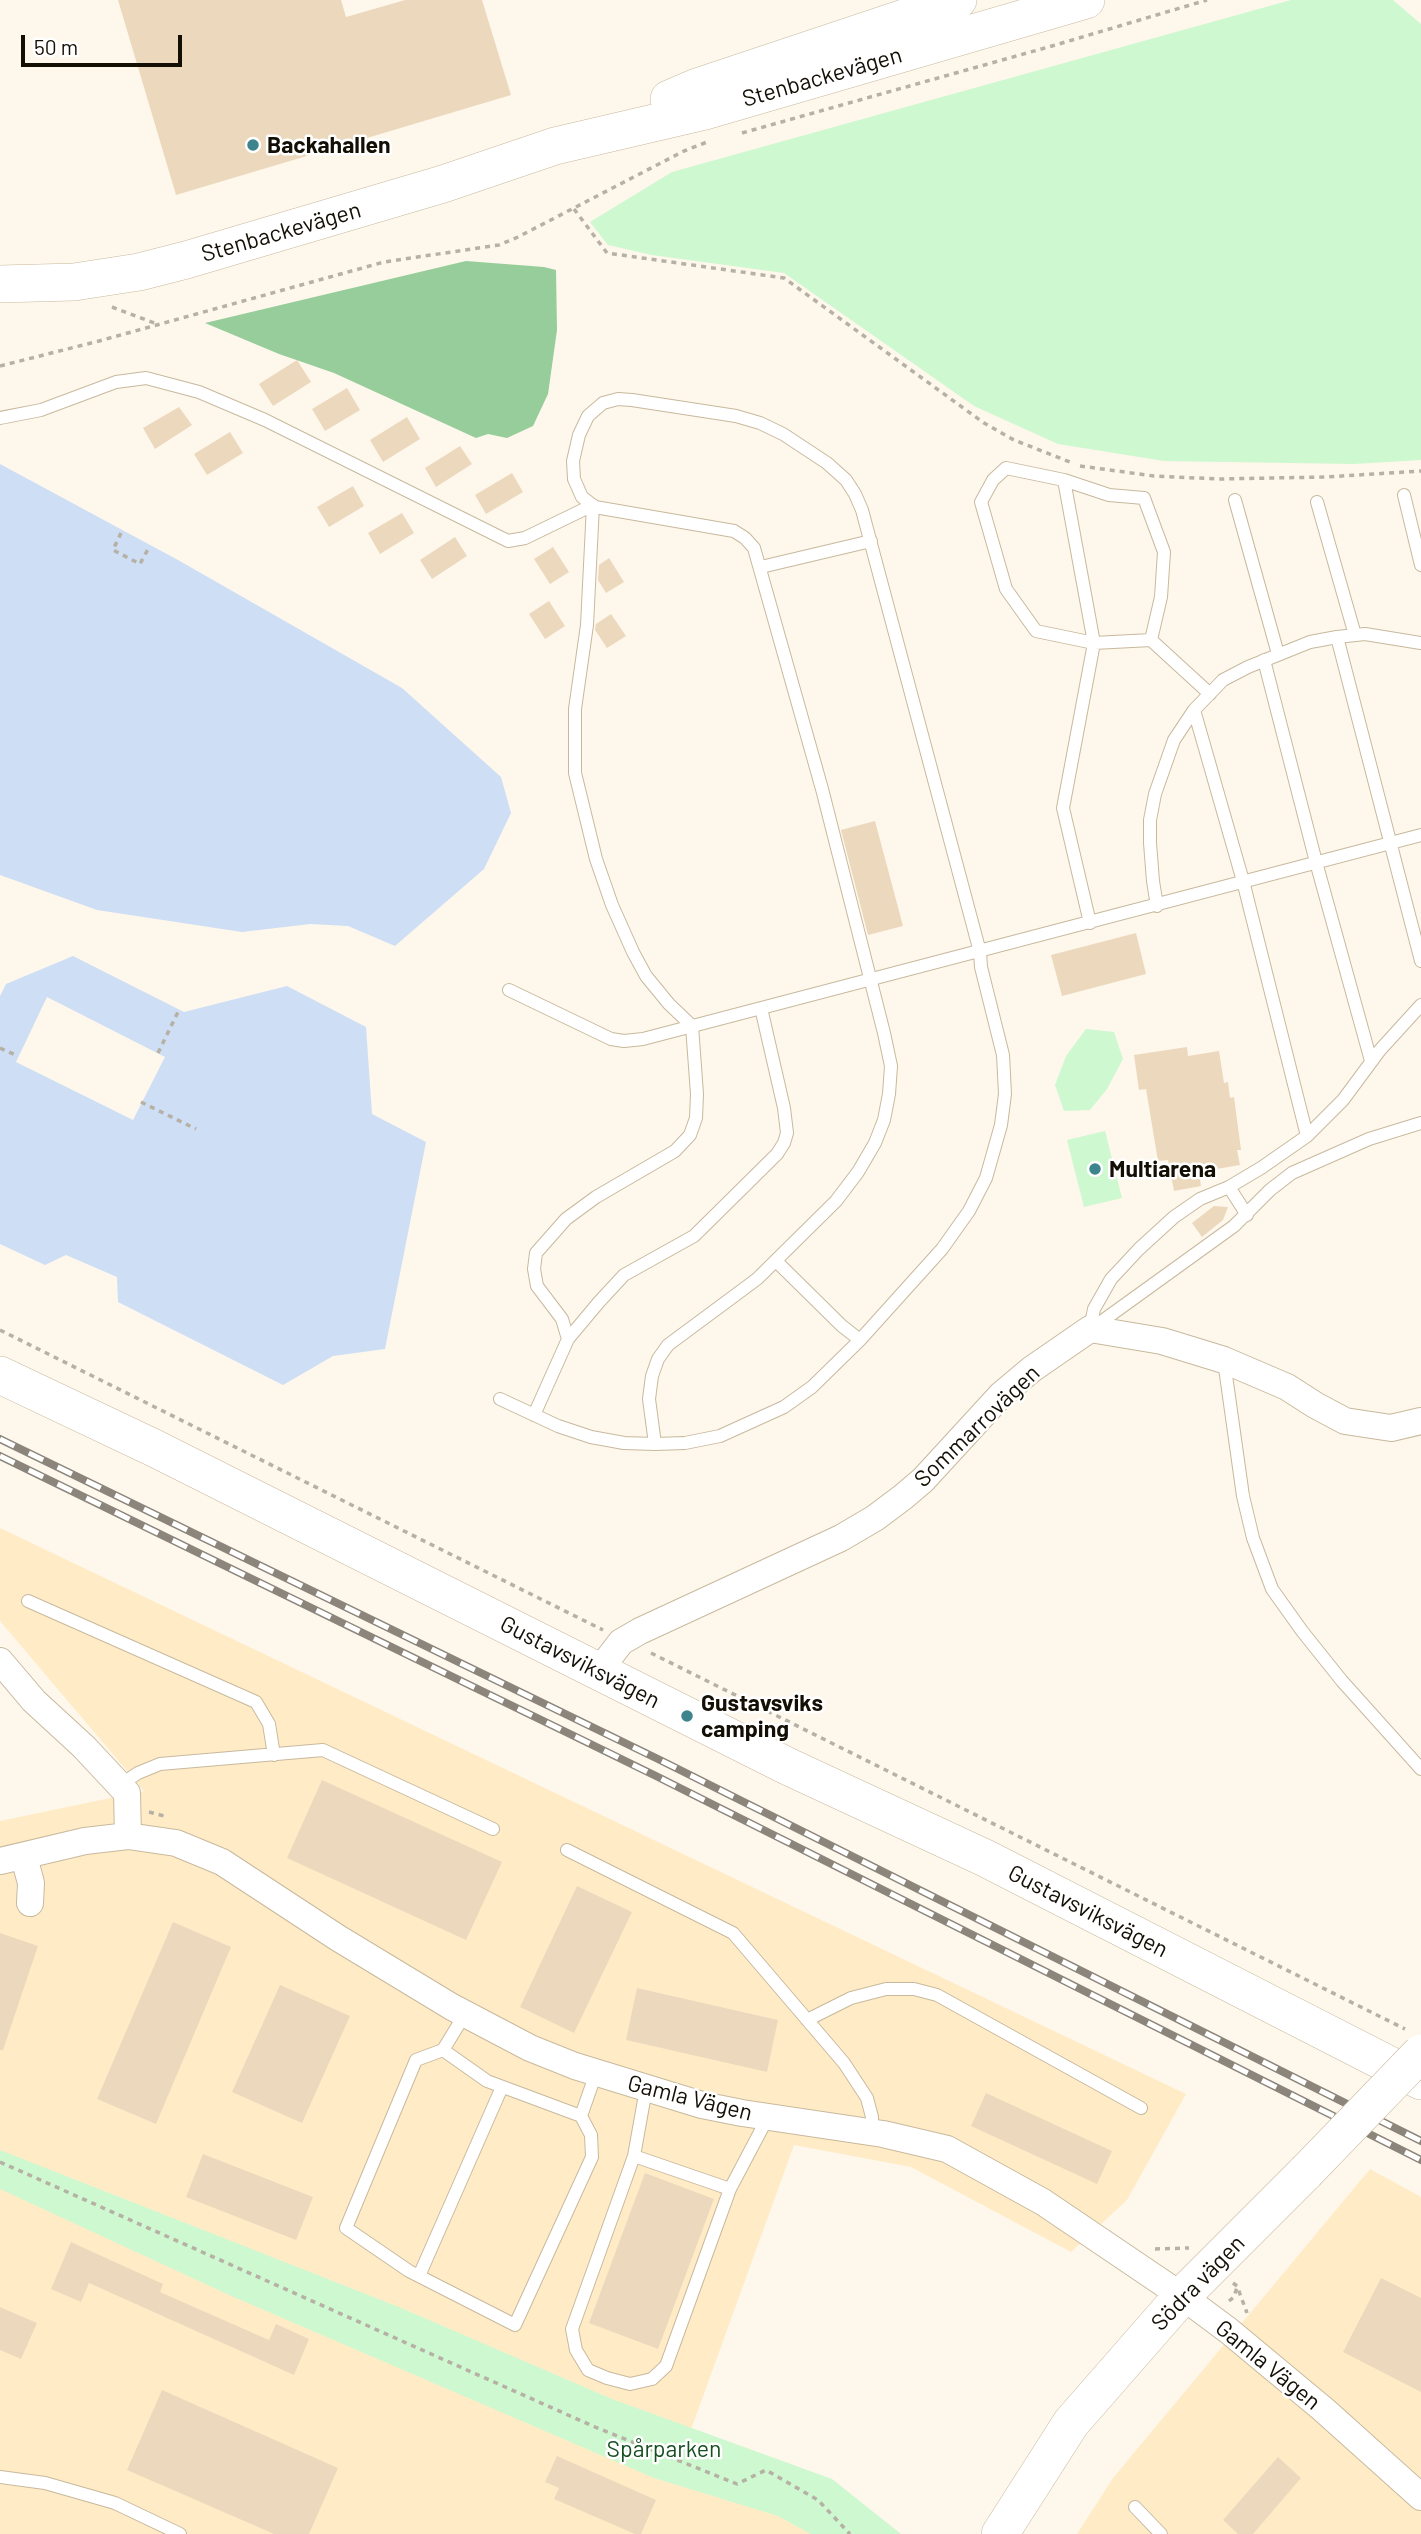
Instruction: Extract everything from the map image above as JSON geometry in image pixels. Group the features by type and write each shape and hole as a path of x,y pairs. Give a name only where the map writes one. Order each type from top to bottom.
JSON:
{"street":[{"name":"Stenbackevägen","path":"555,146 705,111 951,40 990,14 1086,0"},
{"name":"Stenbackevägen","path":"0,284 60,284 139,272 443,184 555,146 697,87 949,1"},
{"path":"949,1 951,40"},
{"path":"1090,1329 1162,1341 1224,1360 1287,1387 1346,1421 1391,1428 1421,1421"},
{"name":"Sommarrovägen","path":"598,1672 624,1640 841,1538 874,1518 923,1479 1001,1395 1032,1369 1090,1329"},
{"name":"Gustavsviksvägen","path":"0,1375 154,1448 787,1766 985,1858 1421,2081"},
{"path":"0,1661 34,1701 127,1793 128,1836"},
{"name":"Gamla Vägen","path":"12,1859 85,1841 128,1836 167,1841 209,1855 338,1938 465,2014 530,2048 646,2089 729,2110 917,2140 947,2149 1043,2202 1182,2296 1229,2331 1324,2410 1421,2497"},
{"path":"12,1859 31,1883 30,1903"},
{"name":"Södra vägen","path":"1000,2534 1071,2423 1182,2296 1306,2172 1415,2042"}],"lane":[{"path":"0,418 41,410 116,382 146,379 199,392 265,420 508,541 525,538 593,505"},
{"path":"500,1399 558,1426 591,1437 625,1443 655,1444 685,1443 720,1436 784,1407 812,1387 860,1340 942,1249 969,1211 986,1178 1001,1125 1005,1094 1003,1055 981,967 980,952 872,541 859,502 846,480 827,463 760,423 736,416 632,400 618,399 603,403 588,416 579,435 573,461 574,479 582,497 593,505 617,512 734,531 754,548 822,789 891,1066 884,1120 875,1143 836,1201 777,1262 668,1345 659,1359 651,1387 651,1421 655,1444"},
{"path":"1151,640 1161,597 1164,552 1144,498 1109,495 1064,480 1006,468 993,480 981,502 1006,589 1036,631 1094,643 1151,640 1210,694"},
{"path":"1064,480 1094,643 1063,808 1090,923"},
{"path":"1404,495 1421,565"},
{"path":"1235,500 1278,654"},
{"path":"1317,502 1355,635"},
{"path":"568,1339 562,1319 537,1286 534,1269 536,1252 566,1219 596,1197 675,1151 690,1135 696,1118 697,1094 692,1026 646,976 633,953 596,859 575,773 575,709 587,625 593,505"},
{"path":"761,567 872,541"},
{"path":"1337,636 1421,961"},
{"path":"1157,905 1150,843 1150,820 1155,794 1174,740 1194,710 1223,680 1278,654 1310,642 1337,636 1392,637 1421,643"},
{"path":"1264,660 1371,1061"},
{"path":"1194,710 1242,881 1307,1136"},
{"path":"509,990 611,1039 643,1039 1421,835"},
{"path":"1090,1329 1094,1309 1111,1279 1139,1249 1174,1217 1200,1199 1229,1187 1307,1136 1343,1100 1371,1061 1421,1005"},
{"path":"534,1415 568,1339 625,1275 694,1237 777,1154 784,1143 787,1133 784,1108 761,1008"},
{"path":"1090,1329 1234,1226 1270,1190 1301,1169 1369,1139 1421,1123"},
{"path":"1229,1187 1247,1215"},
{"path":"777,1262 842,1326 860,1340"},
{"path":"1224,1360 1243,1496 1253,1538 1272,1589 1342,1681 1421,1769"},
{"path":"27,1601 256,1702 269,1724 274,1755"},
{"path":"120,1785 138,1773 160,1765 323,1750 493,1829"},
{"path":"567,1850 733,1933 844,2063 867,2098 872,2117 872,2132"},
{"path":"807,2020 851,1998 886,1989 914,1989 937,1995 1140,2108"},
{"path":"443,2050 487,2081 581,2116 591,2135 592,2157 515,2325 419,2276 346,2228 416,2060 443,2050 465,2014"},
{"path":"581,2116 596,2073"},
{"path":"419,2276 502,2087"},
{"path":"646,2089 634,2156 572,2329 576,2350 588,2370 630,2384 652,2379 666,2366 730,2189 768,2116"},
{"path":"634,2156 730,2189"},
{"path":"0,2477 45,2483 115,2503 180,2534"},
{"path":"1135,2507 1161,2534"}],"path":[{"path":"738,134 1208,0"},
{"path":"0,366 384,262 499,245 684,151 712,141"},
{"path":"574,209 607,253 784,278 984,423 1014,440 1079,466 1154,476 1218,479 1326,477 1421,471"},
{"path":"121,533 113,550 140,564 148,549"},
{"path":"158,1053 179,1010"},
{"path":"0,1048 18,1056"},
{"path":"141,1102 196,1129"},
{"path":"0,1330 624,1640 1415,2042"},
{"path":"0,2162 595,2427 737,2484 766,2470 818,2500 850,2534"}],"shaded area":[{"path":"0,1528 1186,2094 1127,2200 1071,2252 911,2167 794,2145 688,2438 828,2534 0,2534 0,1821 144,1791 0,1621"},
{"path":"1370,2169 1421,2197 1421,2534 1077,2534 1113,2478"}],"green space":[{"path":"1291,0 1393,0 1421,24 1421,460 1354,464 1164,461 1058,444 974,406 784,273 652,255 608,245 590,222 672,172"},
{"path":"466,261 556,270 557,330 548,394 533,426 507,438 488,434 476,438 334,373 279,354 205,323"},
{"path":"1086,1029 1114,1032 1123,1059 1107,1089 1090,1110 1064,1111 1055,1085 1066,1056"},
{"name":"Multiarena","path":"1105,1131 1122,1198 1084,1207 1067,1140"},
{"name":"Spårparken","path":"0,2150 399,2307 612,2399 832,2479 901,2534 811,2534 778,2516 654,2478 229,2295 0,2189"}],"water":[{"path":"0,464 178,560 402,688 501,777 511,813 484,869 395,946 348,926 310,924 242,932 97,910 0,875"},
{"path":"73,956 184,1012 287,986 366,1027 372,1114 426,1142 385,1349 333,1356 283,1385 118,1302 117,1277 66,1255 45,1265 0,1244 0,996 6,984","holes":["47,997 165,1057 133,1120 16,1062"]}],"building":[{"name":"Backahallen","path":"118,0 341,0 346,17 405,0 482,0 511,95 176,195"},
{"path":"297,360 311,382 273,406 259,384"},
{"path":"347,388 360,410 325,431 312,409"},
{"path":"179,407 192,425 155,449 143,428"},
{"path":"407,417 420,439 383,462 370,440"},
{"path":"230,432 243,453 207,475 194,454"},
{"path":"460,446 472,464 436,487 425,468"},
{"path":"512,473 523,492 486,514 475,495"},
{"path":"353,486 364,506 329,527 317,507"},
{"path":"402,513 414,533 380,554 368,533"},
{"path":"455,537 467,556 432,579 420,560"},
{"path":"553,547 569,572 550,584 534,559"},
{"path":"609,558 624,582 606,593 598,580 599,565"},
{"path":"549,601 565,626 545,639 529,614"},
{"path":"611,614 626,636 607,648 595,630 596,624"},
{"path":"875,821 903,926 868,935 841,830"},
{"path":"1136,933 1146,974 1062,996 1051,955"},
{"path":"1187,1047 1188,1056 1219,1051 1224,1083 1228,1082 1230,1098 1234,1097 1241,1150 1237,1150 1240,1165 1199,1172 1201,1186 1174,1191 1168,1160 1158,1161 1146,1089 1139,1090 1134,1055"},
{"path":"1214,1206 1228,1207 1223,1220 1202,1237 1192,1223"},
{"path":"322,1780 502,1862 466,1940 287,1858"},
{"path":"577,1886 632,1912 574,2033 520,2007"},
{"path":"173,1922 231,1947 156,2124 97,2099"},
{"path":"0,1933 38,1946 3,2050 0,2050"},
{"path":"280,1985 350,2016 302,2123 232,2092"},
{"path":"637,1988 778,2020 767,2072 626,2040"},
{"path":"986,2093 1112,2151 1097,2184 971,2126"},
{"path":"203,2154 313,2197 296,2240 186,2197"},
{"path":"645,2173 714,2199 658,2349 589,2323"},
{"path":"71,2242 163,2284 160,2292 269,2340 276,2324 309,2339 294,2375 89,2283 81,2302 51,2289"},
{"path":"1381,2278 1421,2298 1421,2392 1343,2352"},
{"path":"0,2307 37,2323 21,2359 0,2350"},
{"path":"162,2390 338,2468 309,2534 274,2534 127,2470"},
{"path":"557,2456 656,2500 641,2534 635,2534 554,2499 559,2488 545,2482"},
{"path":"1278,2457 1301,2478 1253,2534 1238,2534 1223,2520"}],"railway":[{"path":"0,1439 660,1760 1421,2141"},
{"path":"0,1456 654,1775 1421,2160"}],"place":[{"name":"Backahallen","path":"253,145"},
{"name":"Multiarena","path":"1095,1169"},
{"name":"Gustavsviks camping","path":"687,1716"}]}
